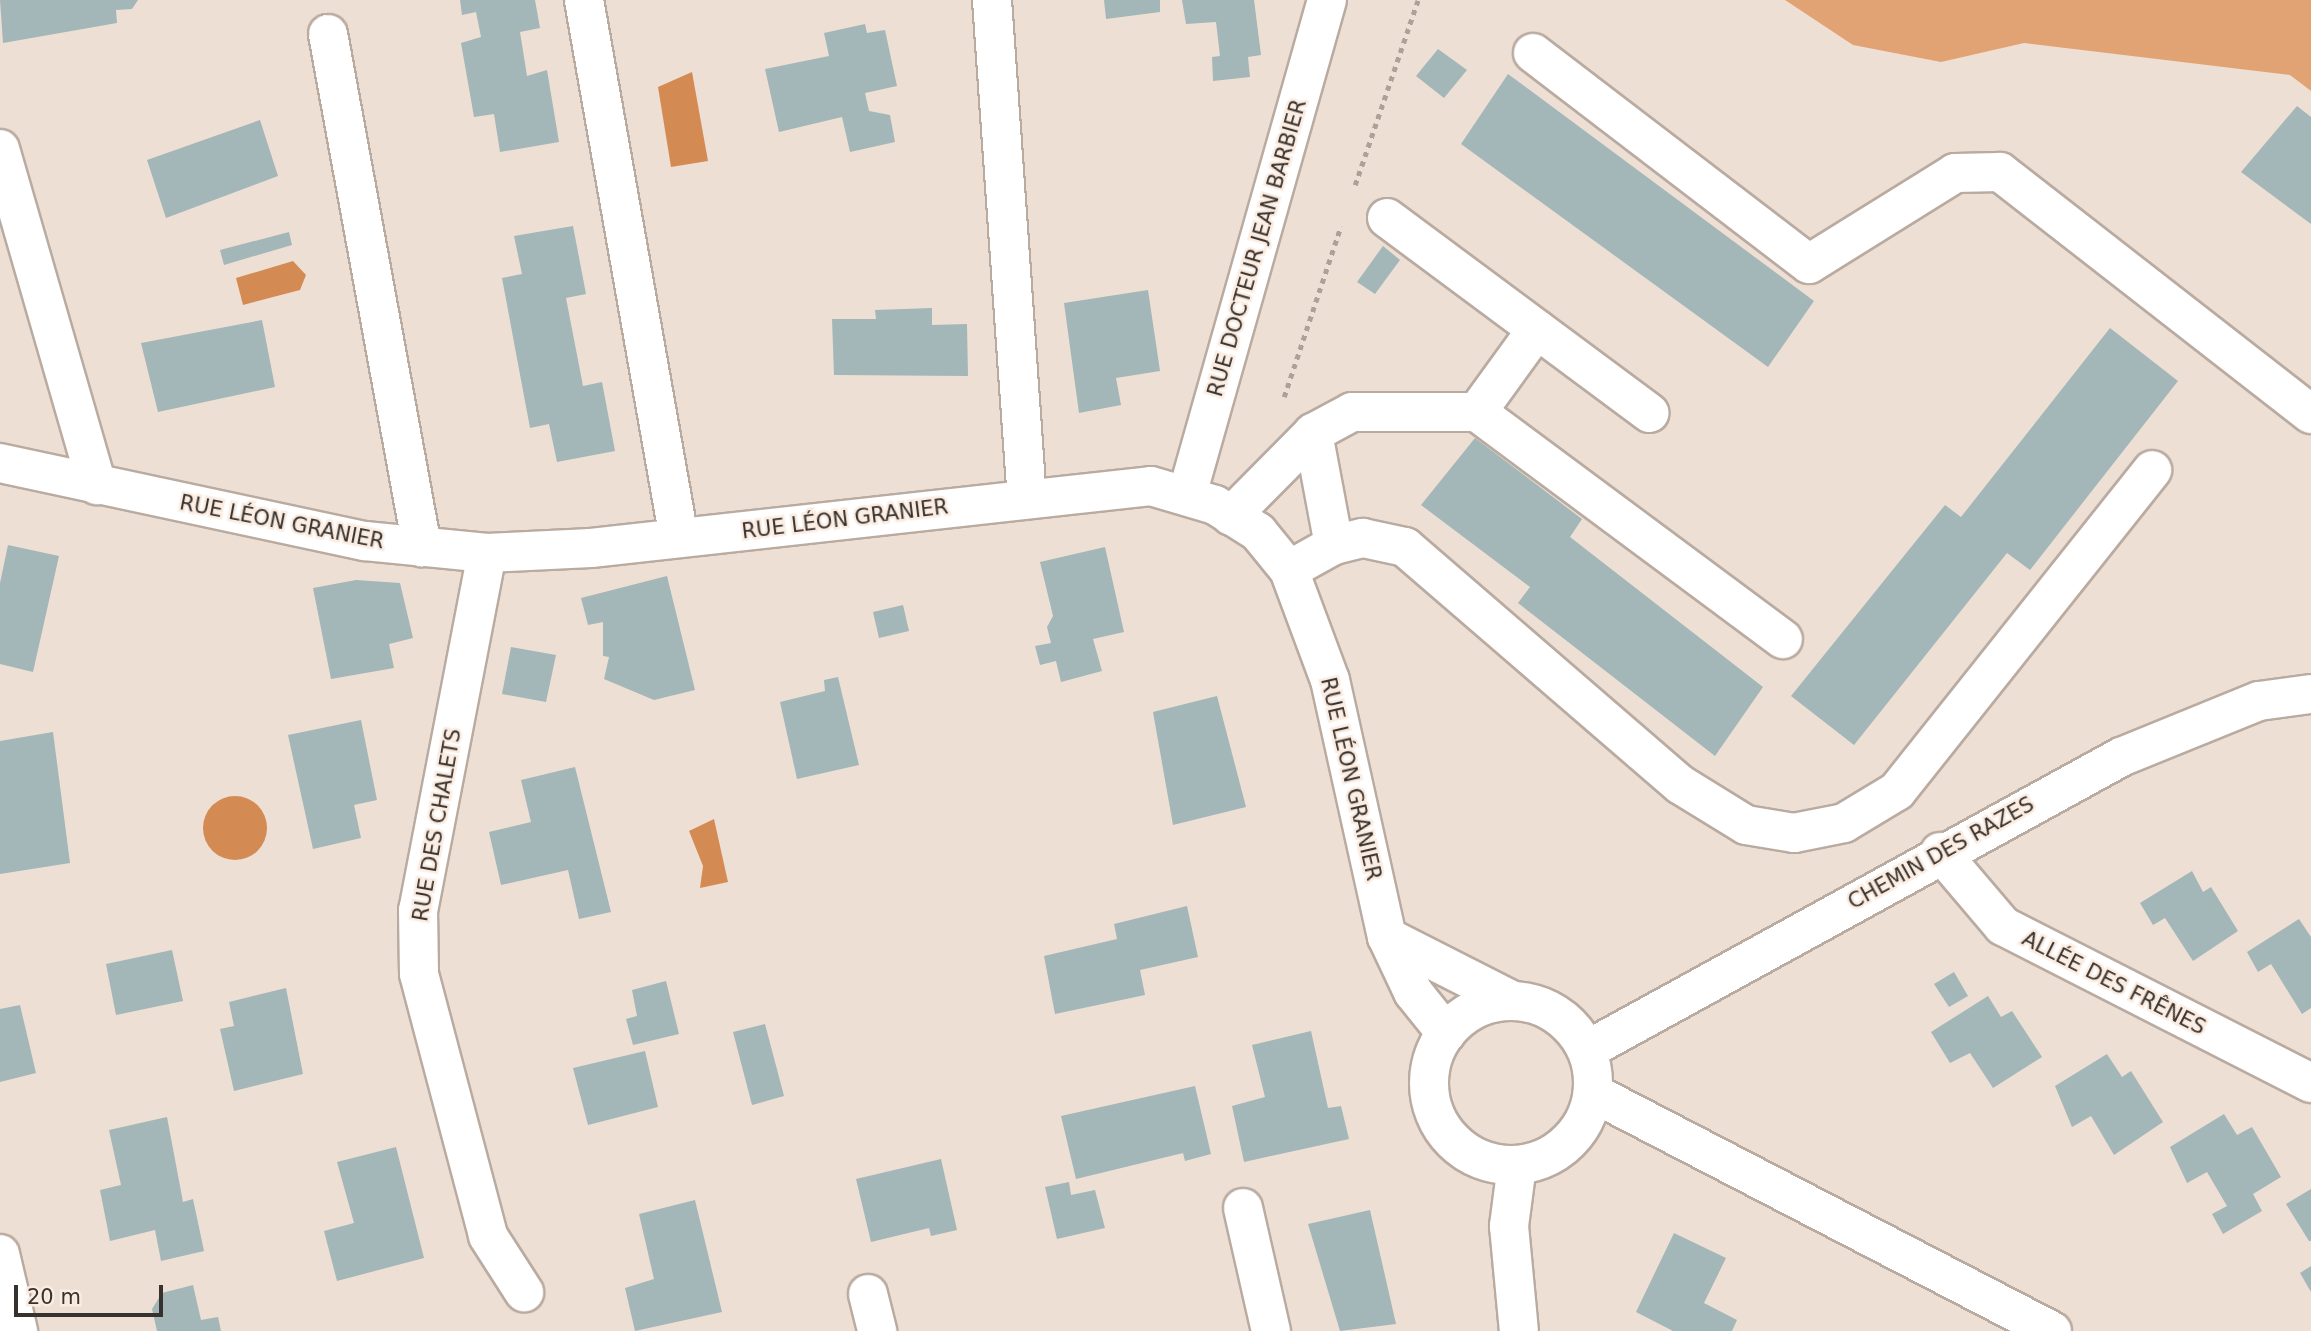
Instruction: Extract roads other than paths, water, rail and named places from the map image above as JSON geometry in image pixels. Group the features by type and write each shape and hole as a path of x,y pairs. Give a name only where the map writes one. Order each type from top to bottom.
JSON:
{"street":[{"path":"584,0 679,538"},
{"path":"992,0 1027,498"},
{"name":"RUE DOCTEUR JEAN BARBIER","path":"1187,495 1327,0"},
{"path":"328,34 422,547"},
{"path":"1533,53 1809,264 1955,173 2000,172 2311,414"},
{"path":"0,149 97,485"},
{"path":"1387,218 1650,413"},
{"path":"1477,412 1537,329"},
{"path":"1231,516 1313,433 1352,412 1477,412 1783,639"},
{"path":"1313,433 1334,545"},
{"name":"RUE LÉON GRANIER","path":"0,463 365,541 487,553 679,538 1151,486 1187,495 1258,532 1289,570 1329,680 1387,937 1413,992 1446,1033"},
{"path":"1289,570 1334,545 1363,538 1405,547 1681,785 1746,825 1794,833 1844,823 1897,791 2151,470"},
{"name":"RUE DES CHALETS","path":"487,553 418,910 419,974 488,1236 523,1292"},
{"name":"CHEMIN DES RAZES","path":"1587,1050 1940,852 2121,757 2259,701 2311,694"},
{"name":"ALLÉE DES FRÊNES","path":"1940,852 2003,926 2311,1083"},
{"path":"1387,937 1511,1000 1543,1006 1569,1023 1587,1050 1593,1093 1576,1134 1540,1160 1517,1165 1472,1155 1439,1122 1430,1076 1446,1033 1475,1009 1511,1000"},
{"path":"1593,1093 2052,1331"},
{"path":"1517,1165 1509,1226 1519,1331"},
{"path":"1243,1208 1271,1331"},
{"path":"0,1254 18,1331"},
{"path":"868,1294 877,1331"}]}
